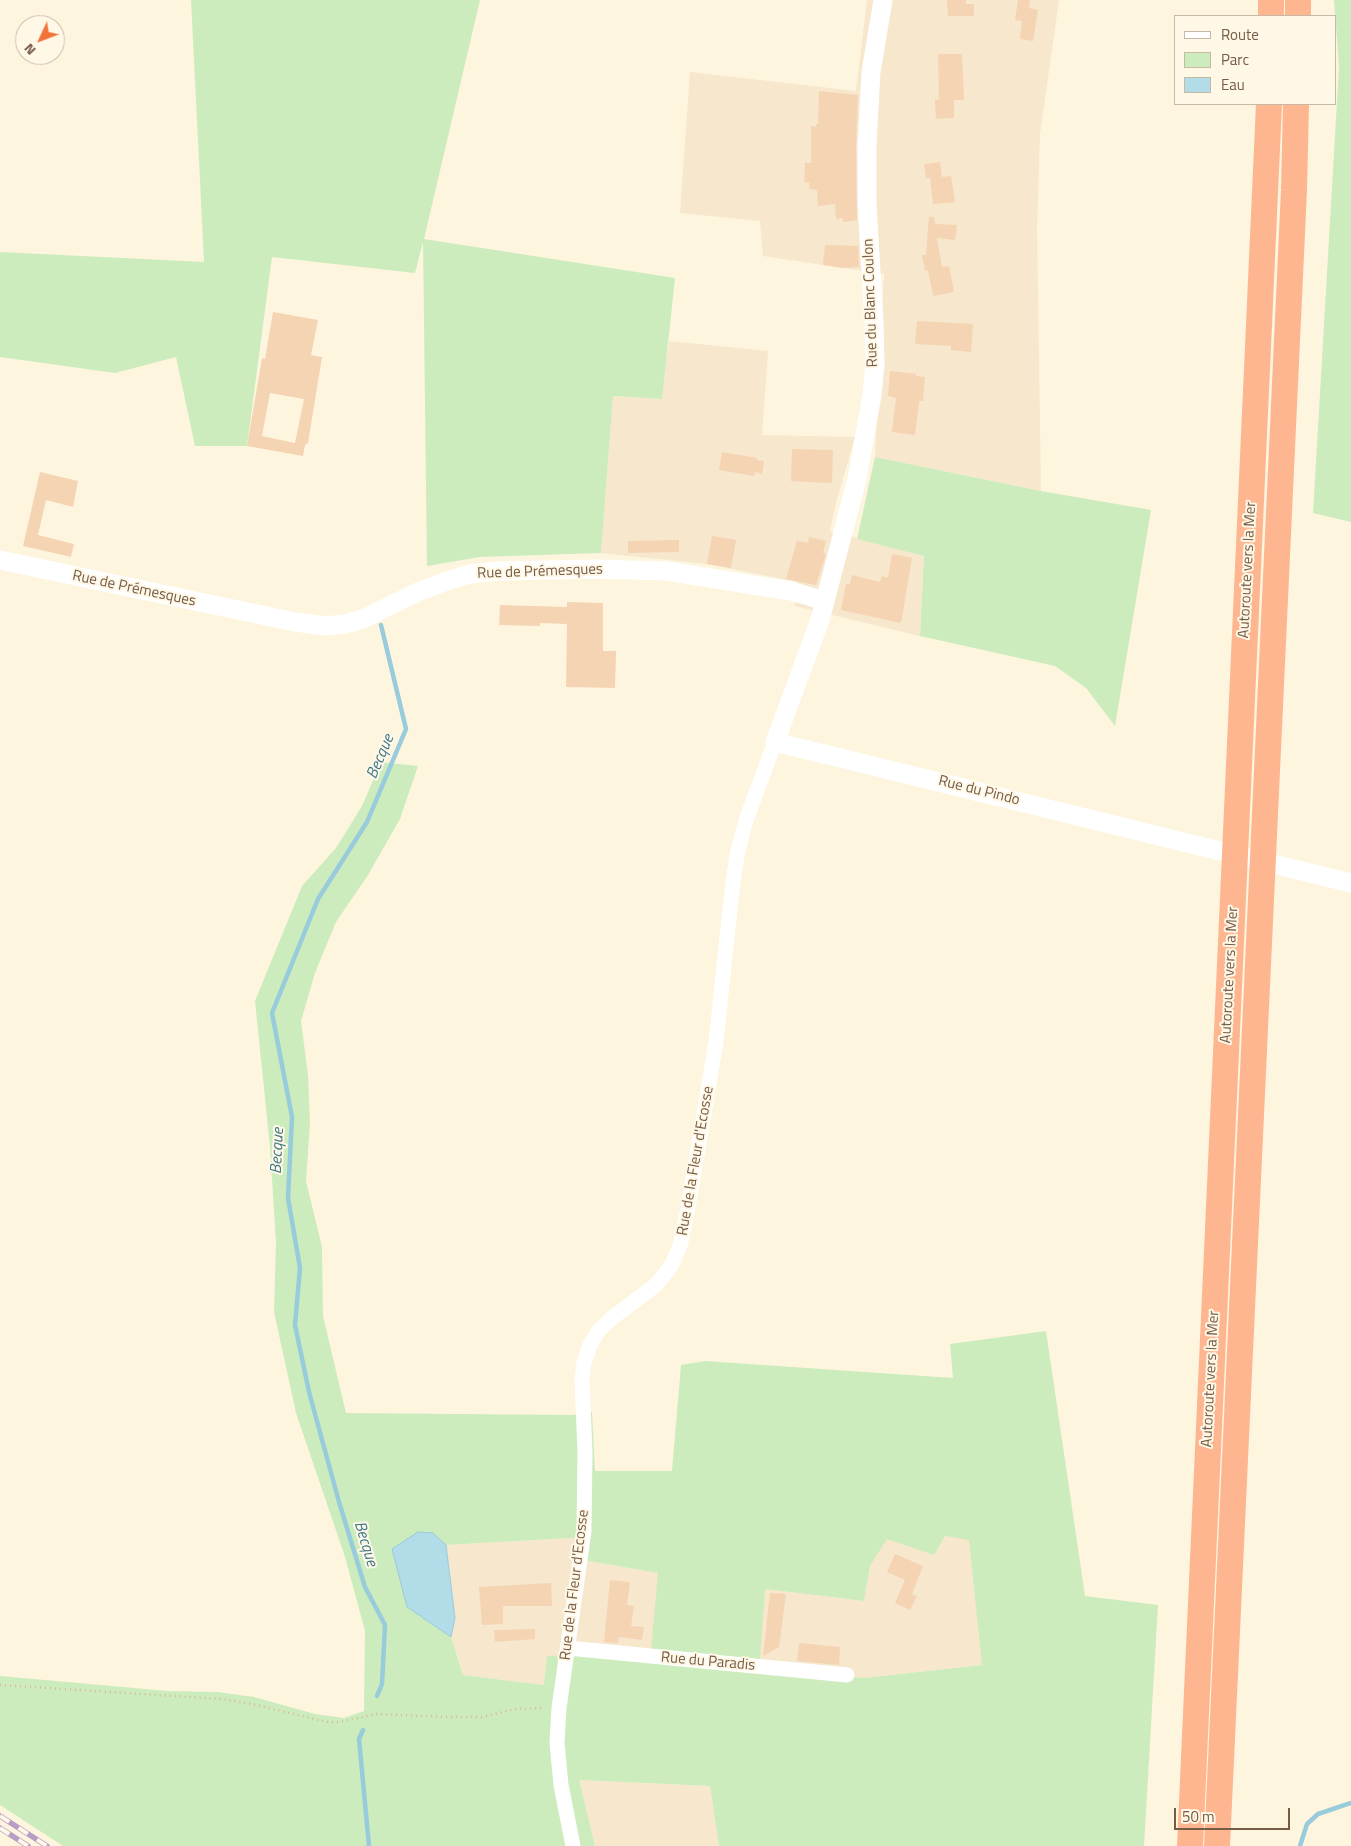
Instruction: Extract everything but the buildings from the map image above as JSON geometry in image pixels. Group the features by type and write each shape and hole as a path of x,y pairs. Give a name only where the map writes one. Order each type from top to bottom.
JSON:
{"highway":[{"path":"1270,15 1271,0"},
{"path":"1298,0 1298,15"},
{"name":"Autoroute vers la Mer","path":"1190,1846 1269,105"},
{"path":"1217,1846 1294,190 1296,105"}],"street":[{"name":"Rue du Blanc Coulon","path":"775,742 820,620 857,479 872,395 875,363 867,204 867,145 871,72 883,0"},
{"name":"Rue de Prémesques","path":"0,560 295,622 326,626 345,624 363,619 418,592 444,582 470,574 498,571 595,569 666,571 791,591 825,601"},
{"name":"Rue du Pindo","path":"775,742 1351,883"},
{"name":"Rue de la Fleur d'Ecosse","path":"573,1846 559,1770 557,1743 559,1708 584,1531 585,1452 582,1380 584,1362 590,1345 599,1330 656,1285 670,1266 680,1246 715,1052 737,855 746,820 775,742"},
{"name":"Rue du Paradis","path":"568,1648 847,1675"}],"path":[{"path":"0,1685 222,1699 252,1704 327,1722 350,1721 377,1714 446,1718 482,1717 516,1709 559,1708"}],"shaded area":[{"path":"867,0 1059,0 1040,134 1037,228 1041,491 875,457 884,274 763,256 760,221 680,213 690,72 856,91"},
{"path":"669,341 768,351 762,435 855,437 830,531 924,556 920,636 795,606 797,582 707,564 601,553 613,396 661,399"},
{"path":"945,1536 970,1540 982,1665 864,1678 577,1655 544,1685 463,1675 451,1637 455,1618 446,1545 590,1537 588,1561 658,1573 759,1659 765,1589 864,1601 870,1566 887,1538 934,1555"},
{"path":"578,1780 710,1786 719,1846 595,1846"}],"green space":[{"path":"191,0 480,0 424,239 675,278 662,399 613,396 601,553 480,557 427,566 423,242 415,273 272,257 247,446 195,446 176,357 115,373 0,357 0,252 204,262"},
{"path":"1334,0 1351,0 1351,522 1313,513 1339,67"},
{"path":"875,457 1041,491 1151,510 1115,726 1086,688 1055,666 920,636 924,556 857,539"},
{"path":"381,762 418,766 400,819 368,875 336,922 315,973 301,1021 308,1075 310,1123 306,1181 322,1247 323,1316 346,1413 572,1415 592,1412 595,1471 672,1471 681,1365 705,1361 953,1378 950,1344 1046,1331 1085,1596 1158,1605 1144,1846 719,1846 710,1786 579,1780 595,1846 63,1846 0,1805 0,1676 168,1691 217,1692 254,1697 315,1714 344,1718 364,1711 365,1631 345,1557 296,1413 274,1312 276,1242 270,1147 255,1001 302,886 336,848 362,806","holes":["433,1533 446,1545 589,1537 588,1561 658,1573 651,1650 760,1659 765,1589 864,1601 870,1566 887,1539 934,1555 945,1536 969,1540 982,1665 864,1678 577,1655 547,1656 544,1685 463,1675 451,1637 407,1607"]}],"water":[{"path":"418,1532 433,1533 446,1545 455,1618 451,1637 407,1607 392,1549"}],"waterway":[{"name":"Becque","path":"377,1696 382,1684 385,1625 365,1587 339,1502 309,1392 295,1325 300,1268 288,1198 292,1117 272,1013 318,899 367,822 406,729 381,625"},
{"name":"Becque","path":"363,1730 359,1739 369,1846"},
{"path":"1300,1846 1307,1824 1318,1814 1351,1803"}],"railway":[{"path":"0,1816 47,1846"},
{"path":"0,1828 28,1846"}]}
